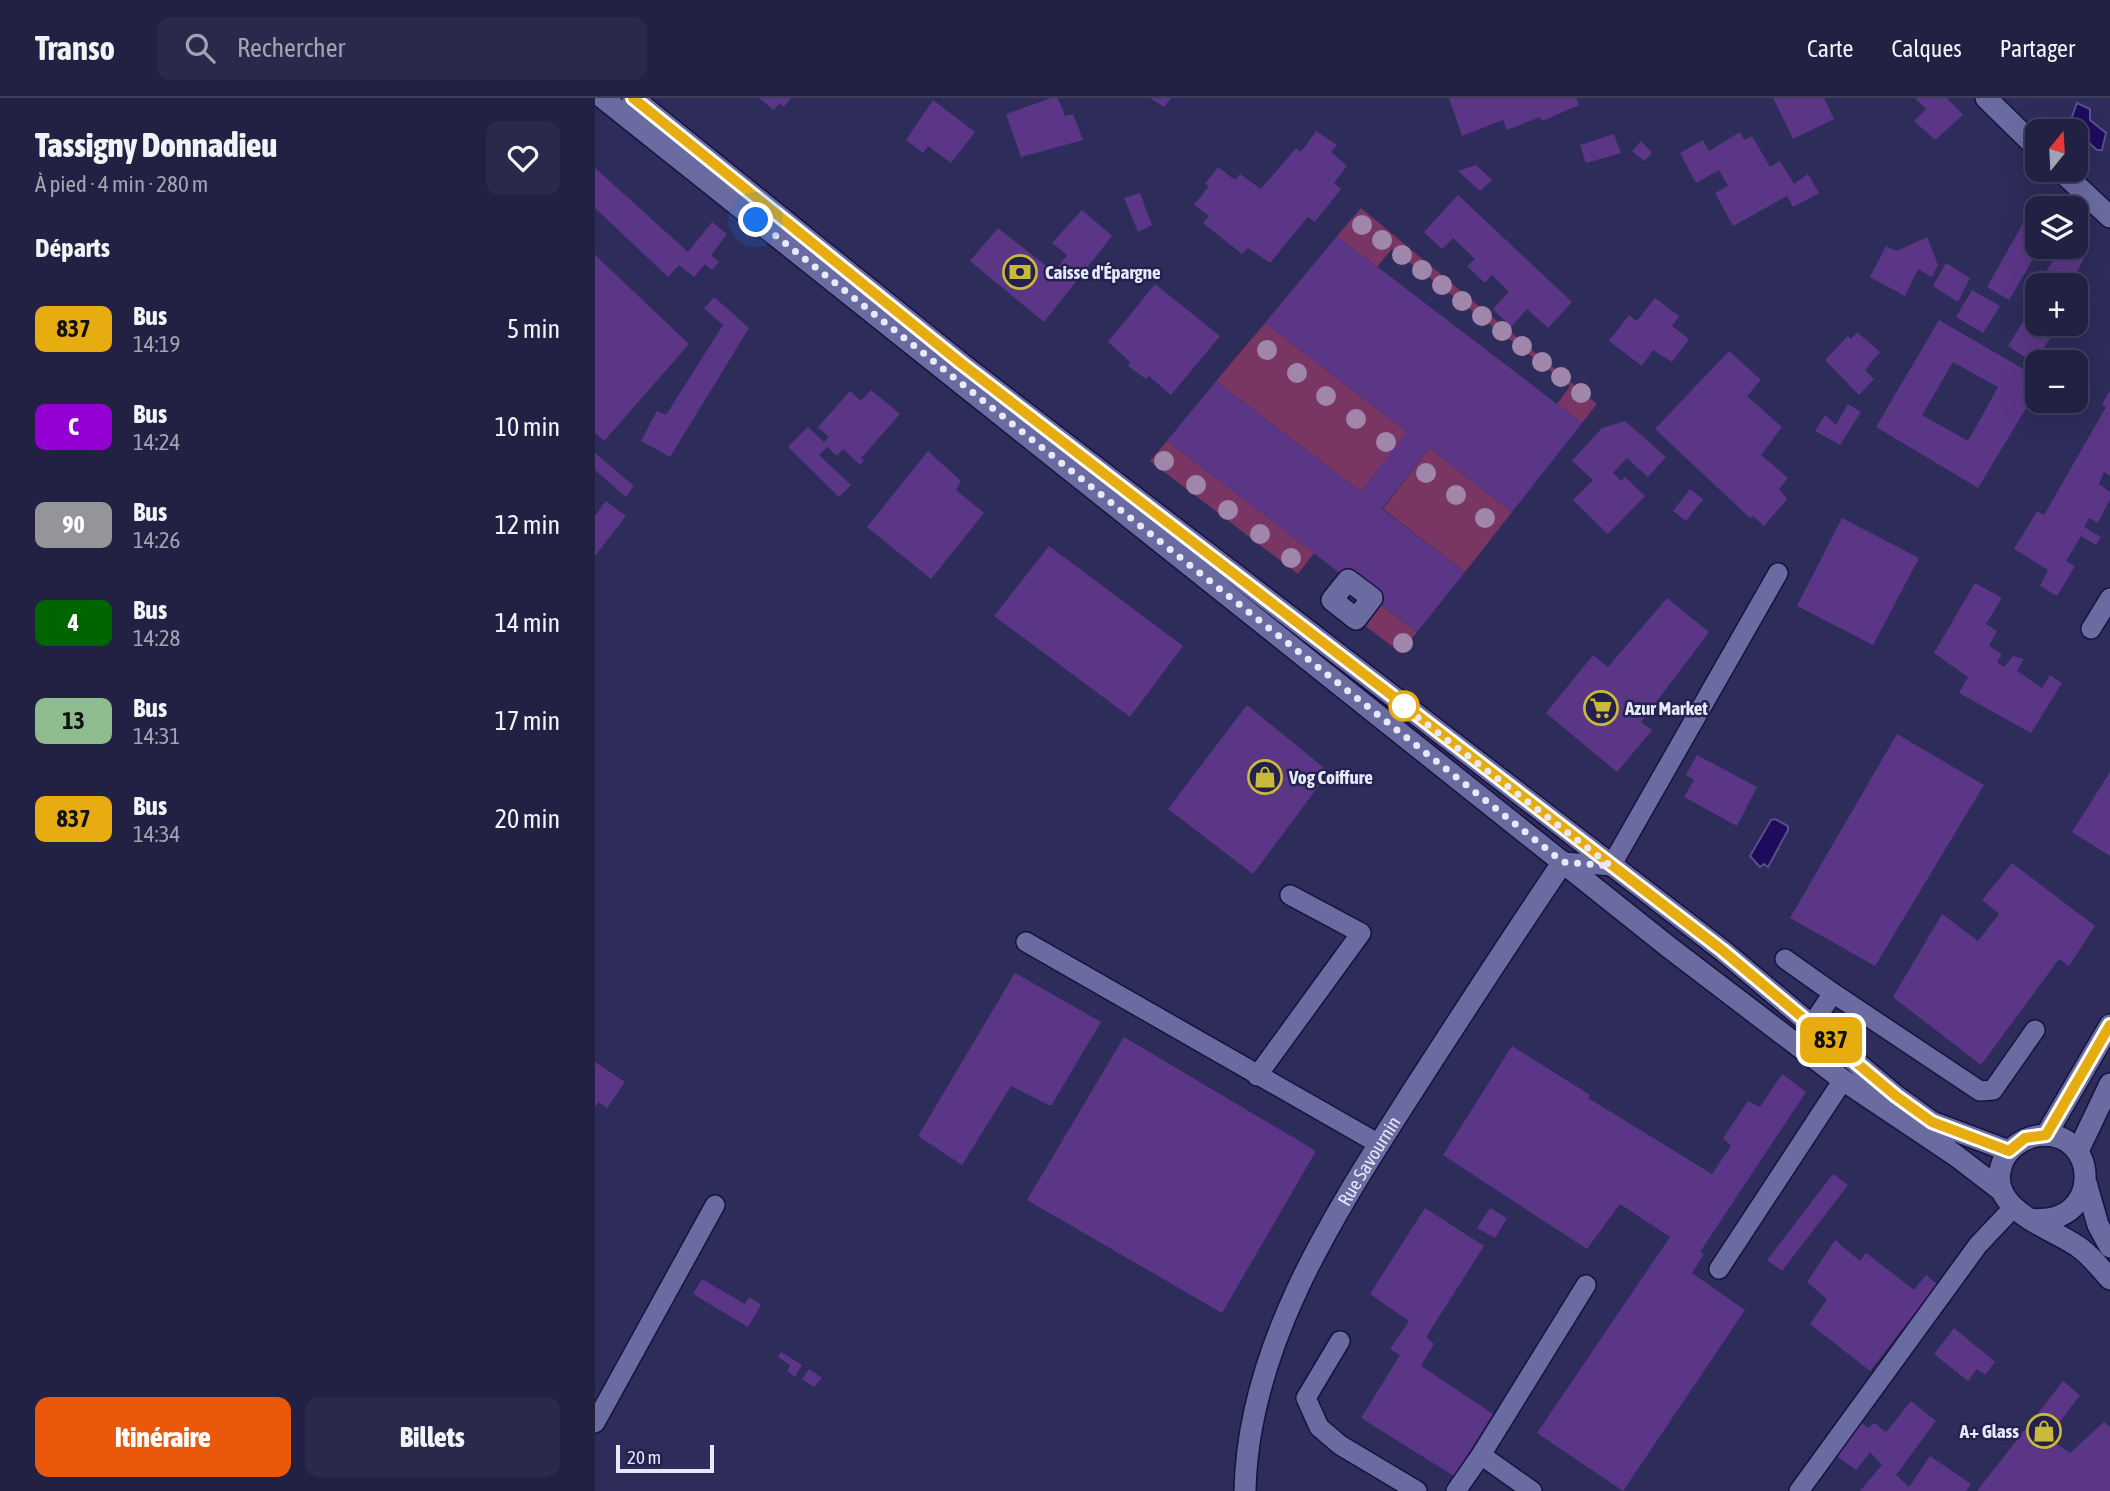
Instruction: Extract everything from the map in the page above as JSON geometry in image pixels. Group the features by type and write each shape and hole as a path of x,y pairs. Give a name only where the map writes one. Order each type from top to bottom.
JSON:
{"main road":[{"path":"603,98 1563,862 1843,1080 1955,1154 2015,1206 2080,1248 2110,1279"},
{"path":"633,98 962,364 1813,1023 1896,1096 1932,1122 2009,1151"},
{"path":"1986,98 2025,136"},
{"path":"2073,182 2110,217"},
{"name":"Rue Savournin","path":"1245,1491 1254,1410 1274,1346 1318,1250 1379,1144 1520,922 1563,862"},
{"path":"2046,1135 2110,1025"},
{"path":"2078,1151 2110,1084"},
{"path":"2086,1183 2081,1197 2066,1213 2045,1221 2015,1206 2000,1177 2009,1151 2025,1138 2046,1135 2064,1139 2078,1151 2085,1167 2086,1183 2098,1225 2110,1247"}],"lane":[{"path":"1563,862 1611,866 1778,573"},
{"path":"2091,629 2110,598"},
{"path":"1257,1076 1361,933 1290,895"},
{"path":"1026,942 1379,1144"},
{"path":"1785,959 1980,1091 1993,1090 2035,1030"},
{"path":"1813,1023 1833,993"},
{"path":"1719,1269 1843,1080"},
{"path":"595,1423 715,1205"},
{"path":"1799,1491 1978,1245 2015,1206"},
{"path":"1456,1491 1586,1285"},
{"path":"1340,1341 1306,1398 1319,1427 1340,1445 1417,1491"},
{"path":"1481,1455 1532,1491"}],"shaded area":[{"path":"2077,103 2090,109 2090,120 2106,133 2102,150 2097,150 2088,142 2088,119 2071,119"},
{"path":"1361,208 1597,404 1582,423 1557,404 1570,386 1392,249 1377,267 1337,236"},
{"path":"1265,323 1407,432 1361,492 1216,381"},
{"path":"1167,441 1314,553 1298,574 1150,461"},
{"path":"1429,448 1512,512 1465,572 1383,509"},
{"path":"1372,598 1417,632 1401,653 1356,619"},
{"path":"1775,819 1788,826 1788,830 1768,867 1764,864 1760,867 1750,856 1771,820"}],"building":[{"path":"759,98 791,98 784,107 779,103 774,110"},
{"path":"1058,98 1065,116 1073,114 1083,140 1021,157 1006,114"},
{"path":"1150,98 1171,98 1164,107"},
{"path":"1449,98 1576,98 1579,105 1542,121 1540,117 1507,130 1503,120 1462,136"},
{"path":"1773,98 1824,98 1834,119 1793,139"},
{"path":"1915,98 1947,98 1963,115 1935,140 1914,121 1926,109"},
{"path":"933,100 975,132 951,163 928,146 923,153 906,140"},
{"path":"1316,131 1337,145 1331,152 1347,166 1334,183 1341,189 1315,222 1308,217 1270,263 1248,248 1242,254 1203,223 1209,216 1194,205 1209,186 1205,184 1218,167 1235,180 1240,174 1261,189 1296,148 1301,152"},
{"path":"1740,132 1744,140 1752,136 1770,167 1780,161 1794,184 1808,174 1819,193 1793,207 1787,196 1733,226 1715,193 1728,186 1719,170 1696,183 1680,153 1703,140 1709,151"},
{"path":"1614,134 1621,153 1586,163 1580,145"},
{"path":"1641,141 1652,153 1644,161 1632,151"},
{"path":"1476,165 1492,180 1480,191 1458,171"},
{"path":"595,168 688,252 712,222 727,234 711,255 719,262 712,270 705,264 694,277 679,265 668,277 595,208"},
{"path":"1140,193 1152,225 1138,232 1124,198"},
{"path":"1458,195 1572,302 1548,328 1527,309 1511,327 1493,309 1509,292 1492,275 1485,283 1467,266 1475,259 1453,238 1442,249 1424,232"},
{"path":"1082,210 1112,236 1044,322 970,261 998,228 1054,272 1067,255 1052,243"},
{"path":"2025,220 2025,259 2033,259 2009,300 1987,287"},
{"path":"1337,236 1582,423 1512,512 1429,448 1382,509 1465,572 1417,632 1167,441 1216,381 1361,492 1407,432 1265,323"},
{"path":"1927,237 1938,265 1932,277 1918,269 1905,296 1870,277 1886,246 1897,251"},
{"path":"595,255 689,344 604,441 595,433"},
{"path":"2054,259 2084,259 2076,273 2045,273"},
{"path":"1946,263 1970,278 1958,302 1933,286"},
{"path":"1155,284 1220,336 1171,395 1149,376 1146,379 1128,366 1130,362 1108,342"},
{"path":"1972,290 2000,306 1983,333 1956,317"},
{"path":"714,297 749,328 670,457 641,441 657,411 666,415 723,325 704,308"},
{"path":"1655,298 1679,316 1672,326 1689,339 1672,362 1653,350 1642,366 1609,341 1629,315 1637,321"},
{"path":"1939,320 2025,370 2025,410 1978,488 1876,427","holes":["1953,362 1998,387 1968,441 1922,415"]},
{"path":"2024,320 2025,336 2051,337 2042,350 2025,350 2025,357 2008,346"},
{"path":"1857,332 1880,352 1865,370 1874,379 1859,395 1825,360 1848,336 1851,339"},
{"path":"1729,351 1761,380 1747,396 1782,427 1761,455 1788,478 1779,489 1787,499 1764,526 1753,516 1750,518 1655,429"},
{"path":"871,390 900,414 861,458 864,460 860,465 843,449 837,456 827,447 819,455 851,485 839,497 788,447 808,427 824,442 829,437 818,427 850,391 861,401"},
{"path":"2110,391 2110,476 2104,472 2099,484 2110,492 2110,499 2098,523 2089,518 2084,527 2101,537 2096,545 2081,536 2066,561 2075,566 2057,596 2040,586 2048,570 2014,549 2037,511 2044,515 2106,407 2102,404"},
{"path":"1848,404 1861,412 1840,445 1815,431 1825,415 1836,425"},
{"path":"1625,421 1666,457 1648,477 1627,458 1613,473 1621,481 1625,477 1645,496 1608,534 1573,500 1593,480 1572,461 1602,428"},
{"path":"928,451 961,481 956,490 984,513 931,579 867,527"},
{"path":"595,453 634,486 626,497 595,470"},
{"path":"1690,489 1703,499 1686,521 1673,511"},
{"path":"606,501 626,516 595,556 595,516"},
{"path":"1842,518 1919,558 1873,645 1797,606"},
{"path":"1049,546 1183,646 1130,717 994,616"},
{"path":"1975,583 2002,598 1986,624 1997,631 1989,646 2002,654 1997,662 2004,667 2013,656 2024,659 2017,671 2042,688 2050,675 2062,683 2031,733 1959,693 1968,677 1934,653"},
{"path":"1667,598 1709,632 1641,722 1652,730 1617,772 1546,713 1593,655 1608,667"},
{"path":"1247,705 1329,772 1253,874 1168,809"},
{"path":"1897,734 1984,785 1875,966 1790,918"},
{"path":"1697,755 1757,787 1737,826 1684,797 1694,780 1686,775"},
{"path":"2110,772 2110,856 2072,832"},
{"path":"2012,863 2095,926 2069,966 2059,959 1981,1065 1893,997 1942,914 1978,941 1999,914 1982,900"},
{"path":"1015,973 1101,1022 1051,1106 1011,1086 962,1165 918,1136"},
{"path":"1124,1037 1316,1151 1222,1313 1027,1200"},
{"path":"1512,1046 1590,1095 1588,1098 1712,1174 1731,1146 1723,1138 1748,1101 1760,1107 1782,1074 1806,1092 1700,1252 1704,1254 1692,1273 1745,1310 1623,1491 1537,1433 1670,1237 1620,1204 1587,1249 1443,1155"},
{"path":"595,1062 625,1082 607,1108 599,1102 595,1107"},
{"path":"1833,1174 1848,1185 1782,1271 1767,1260"},
{"path":"1425,1208 1484,1246 1426,1337 1434,1344 1421,1366 1493,1414 1454,1476 1361,1418 1400,1355 1390,1349 1409,1321 1370,1294"},
{"path":"1490,1208 1507,1218 1495,1238 1477,1228"},
{"path":"1835,1240 1860,1261 1866,1253 1914,1290 1926,1275 1937,1284 1870,1371 1810,1324 1827,1299 1807,1282"},
{"path":"702,1279 745,1304 749,1297 761,1305 748,1327 693,1294"},
{"path":"1954,1328 1995,1362 1985,1375 1977,1369 1968,1381 1934,1354"},
{"path":"781,1352 802,1365 795,1377 787,1371 790,1365 778,1357"},
{"path":"809,1369 822,1378 814,1387 802,1379"},
{"path":"2063,1381 2080,1395 2048,1438 2070,1453 2104,1422 2110,1427 2110,1491 1977,1491"},
{"path":"1911,1401 1936,1421 1896,1475 1909,1487 1930,1456 1971,1484 1966,1491 1860,1491 1882,1465 1870,1452 1856,1470 1831,1452 1857,1420 1868,1428 1874,1423 1886,1432"}],"bus line":[{"name":"837","path":"633,98 962,364 1722,950 1813,1023 1896,1096 1932,1122 2009,1151 2025,1138 2046,1135 2110,1025"}],"place":[{"name":"Caisse d'Épargne","path":"1020,272"},
{"name":"Azur Market","path":"1601,708"},
{"name":"Vog Coiffure","path":"1265,777"},
{"name":"A+ Glass","path":"2044,1431"}],"route":[{"path":"756,220 1391,722 1563,862 1611,866 1398,702 1404,706"}]}
